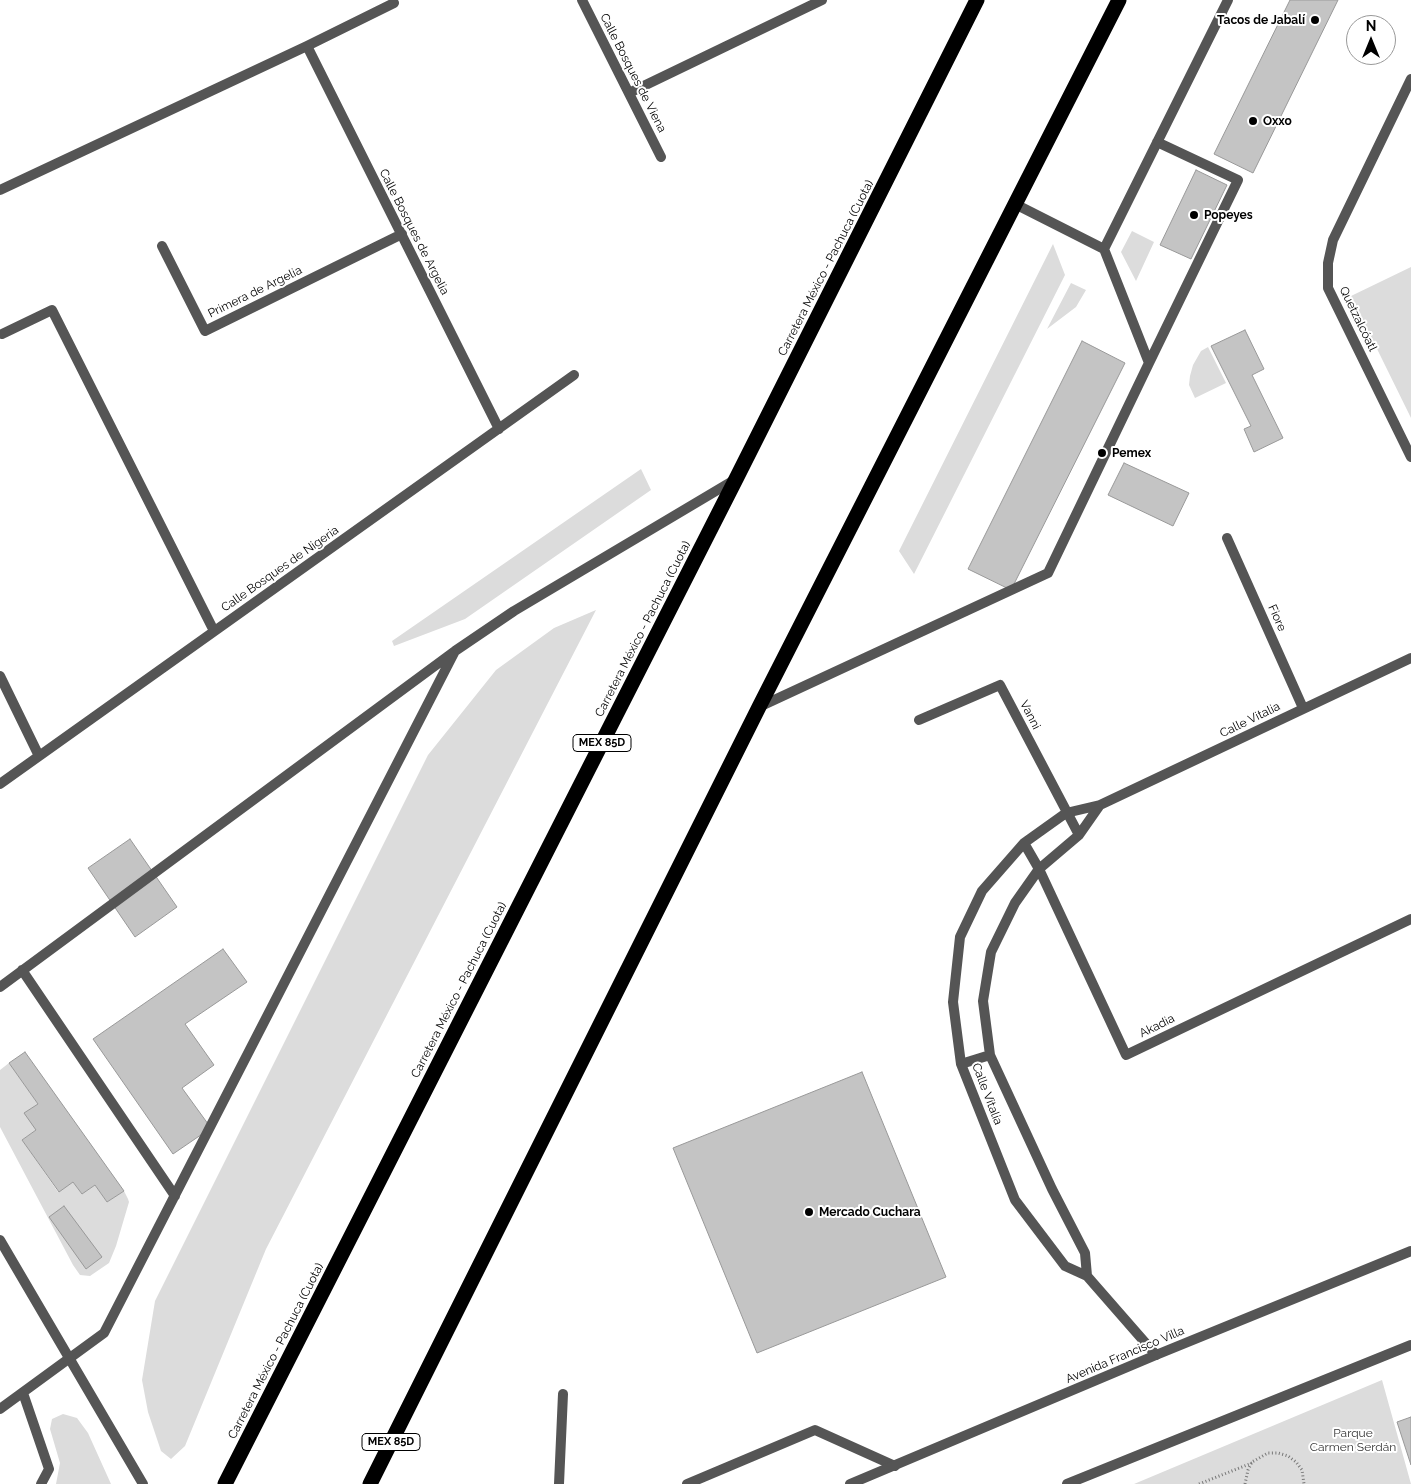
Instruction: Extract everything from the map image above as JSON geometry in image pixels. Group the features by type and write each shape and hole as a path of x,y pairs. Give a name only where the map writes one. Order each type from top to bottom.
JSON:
{"highway":[{"name":"Carretera México - Pachuca (Cuota)","path":"224,1484 736,479 976,0"},
{"name":"MEX 85D","path":"370,1484 759,707 1119,0"}],"street":[{"name":"Calle Bosques de Viena","path":"582,0 661,157"},
{"path":"628,93 822,0"},
{"path":"1104,249 1228,0"},
{"path":"0,190 307,46 394,2"},
{"name":"Calle Bosques de Argelia","path":"307,46 499,429"},
{"name":"Quetzalcóatl","path":"1411,79 1334,240 1328,263 1328,288 1411,457"},
{"path":"759,707 1048,573 1238,180 1157,142"},
{"path":"1015,204 1104,249 1149,363"},
{"name":"Primera de Argelia","path":"162,246 204,331 402,234"},
{"path":"2,334 52,310 214,631"},
{"name":"Calle Bosques de Nigeria","path":"0,784 574,375"},
{"path":"0,987 455,651 514,611 736,479"},
{"name":"Fiore","path":"1227,538 1303,708"},
{"path":"0,1409 104,1333 455,651"},
{"name":"Calle Vitalia","path":"1156,1356 1087,1276 1065,1266 1015,1200 961,1064 953,1002 960,937 982,891 1024,843 1066,813 1100,805 1411,658"},
{"path":"0,676 39,756"},
{"name":"Vanni","path":"918,720 1000,685 1079,835"},
{"name":"Calle Vitalia","path":"1087,1276 1085,1253 1052,1189 990,1055 983,1001 991,952 1015,903 1039,869 1079,835 1100,805"},
{"name":"Akadia","path":"1024,843 1039,869 1126,1055 1411,918"},
{"path":"22,970 175,1196"},
{"path":"961,1064 990,1055"},
{"path":"0,1240 143,1484"},
{"name":"Avenida Francisco Villa","path":"850,1484 1411,1251"},
{"path":"1066,1484 1411,1345"},
{"path":"24,1392 48,1469 41,1484"},
{"path":"559,1484 563,1394"},
{"path":"687,1484 815,1430 895,1466"}],"path":[{"path":"1199,1484 1252,1462 1268,1453 1288,1456 1296,1462 1302,1470 1304,1484"},
{"path":"1245,1484 1252,1462"}],"green space":[{"path":"1132,231 1154,242 1136,281 1121,252"},
{"path":"1053,244 1065,275 914,574 899,551"},
{"path":"1411,267 1411,418 1351,296"},
{"path":"1071,283 1086,290 1076,307 1047,329"},
{"path":"1208,347 1226,383 1195,398 1189,385 1190,376 1193,365 1201,351"},
{"path":"641,469 651,490 465,619 394,646 392,641"},
{"path":"596,610 266,1249 185,1446 171,1459 161,1451 148,1412 142,1380 155,1301 428,755 496,670 554,628"},
{"path":"9,1063 38,1104 36,1130 22,1140 58,1192 73,1182 82,1194 95,1185 107,1202 124,1191 128,1199 129,1202 116,1246 109,1263 90,1276 80,1275 73,1265 0,1127 0,1070"},
{"name":"Parque Carmen Serdán","path":"1382,1380 1411,1484 1134,1484"},
{"path":"63,1414 77,1418 88,1433 111,1484 56,1484 60,1463 50,1429 52,1419"}],"building":[{"path":"1290,0 1338,0 1253,173 1214,154"},
{"name":"Popeyes","path":"1196,170 1227,185 1191,259 1160,245"},
{"path":"1245,330 1264,369 1252,375 1283,438 1254,452 1244,429 1251,426 1211,346"},
{"path":"1082,341 1125,363 1011,590 968,569"},
{"path":"1124,463 1189,493 1173,526 1108,495"},
{"path":"130,839 177,907 135,937 88,868"},
{"path":"223,949 247,982 185,1024 214,1065 182,1088 211,1128 173,1154 93,1039"},
{"path":"25,1052 124,1191 107,1202 95,1185 82,1194 73,1182 59,1192 22,1140 36,1130 24,1113 38,1104 9,1063"},
{"name":"Mercado Cuchara","path":"862,1072 946,1277 757,1353 673,1148"},
{"path":"64,1206 102,1257 86,1269 49,1217"},
{"path":"1411,1417 1411,1465 1397,1422"}],"place":[{"name":"Tacos de Jabalí","path":"1315,20"},
{"name":"Oxxo","path":"1253,121"},
{"name":"Popeyes","path":"1194,215"},
{"name":"Pemex","path":"1102,453"},
{"name":"Mercado Cuchara","path":"809,1212"}]}
